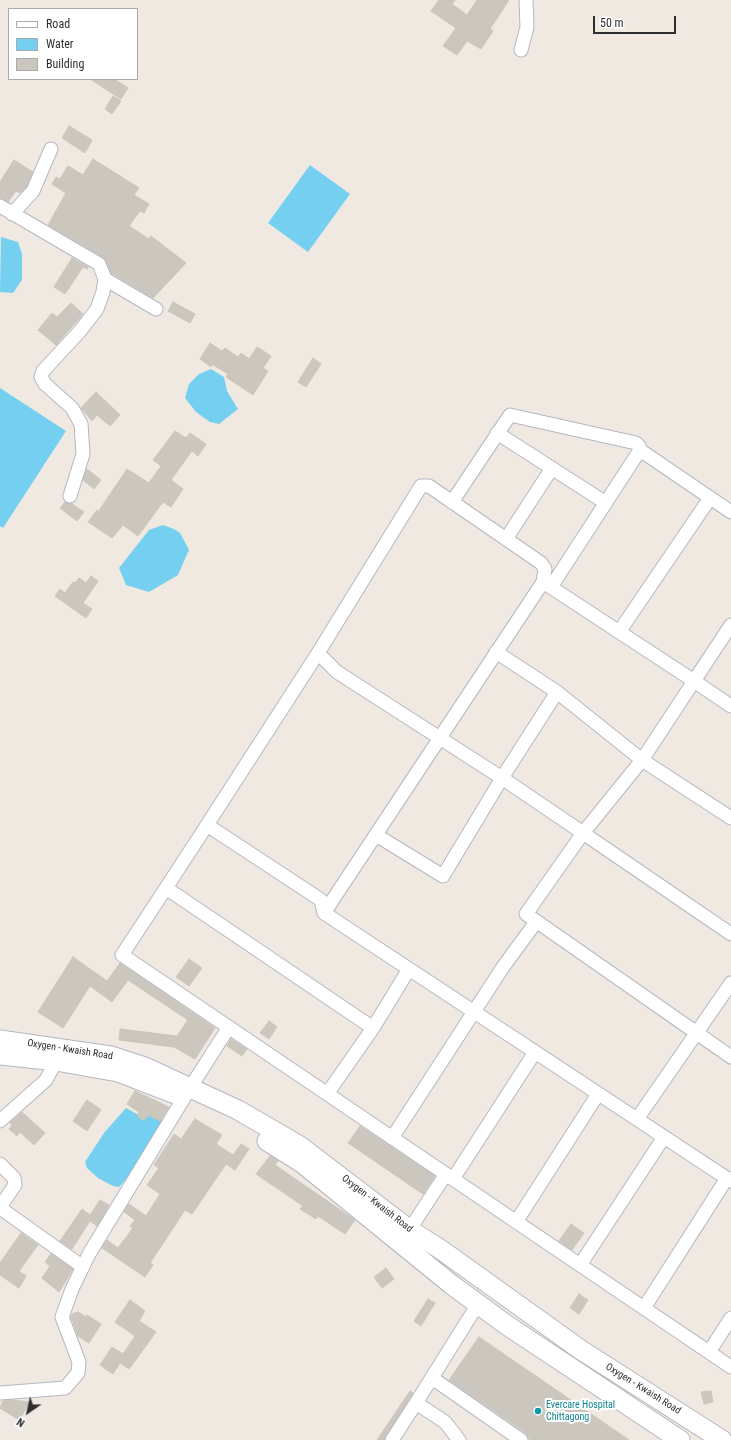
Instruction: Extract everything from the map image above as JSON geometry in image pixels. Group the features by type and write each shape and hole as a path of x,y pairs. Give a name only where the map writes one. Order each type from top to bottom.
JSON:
{"main road":[{"name":"Oxygen - Kwaish Road","path":"0,1040 111,1056 145,1067 302,1163 405,1237 478,1304 508,1326 680,1440"},
{"name":"Oxygen - Kwaish Road","path":"0,1055 56,1061 118,1072 187,1093"},
{"name":"Oxygen - Kwaish Road","path":"405,1237 440,1249 580,1350 724,1440"}],"street":[{"path":"521,50 527,27 526,0"},
{"path":"12,214 33,191 51,149"},
{"path":"0,206 98,264 105,279 103,292 97,309 41,377 45,384 72,408 81,424 83,454 70,496"},
{"path":"105,279 156,309"},
{"path":"452,502 506,419 513,414 636,443 640,450 731,512"},
{"path":"497,433 606,503"},
{"path":"324,913 496,652 606,503 640,450"},
{"path":"506,539 552,468"},
{"path":"731,706 547,584 545,569 541,563 429,486 421,486 318,653 122,955 731,1367"},
{"path":"619,632 710,498"},
{"path":"731,625 642,760 583,833 526,914 731,1057"},
{"path":"496,652 557,692 642,760 731,818"},
{"path":"318,653 337,672 502,778 731,934"},
{"path":"376,835 443,876 502,778 557,692"},
{"path":"207,824 321,900 324,913 729,1180 644,1308"},
{"path":"166,888 373,1028"},
{"path":"392,1138 473,1011 536,922"},
{"path":"327,1094 373,1028 409,969"},
{"path":"637,1119 731,983"},
{"path":"0,1393 65,1388 74,1381 78,1374 79,1362 62,1317 83,1267 187,1093 229,1027"},
{"path":"405,1237 449,1177 535,1052"},
{"path":"0,1121 46,1080 56,1061"},
{"path":"516,1222 598,1094"},
{"path":"580,1265 664,1137"},
{"path":"0,1164 14,1178 15,1185 2,1204 3,1210 83,1267"},
{"path":"392,1440 478,1304"},
{"path":"709,1352 731,1318"},
{"path":"435,1380 521,1440"},
{"path":"416,1403 445,1422 459,1440"},
{"path":"724,1440 731,1431"}],"water":[{"path":"310,165 350,194 308,252 268,223"},
{"path":"1,237 18,242 22,254 22,280 13,293 0,292"},
{"path":"211,369 224,377 227,391 238,409 219,424 210,422 196,412 185,398 189,384 199,374"},
{"path":"0,388 66,431 3,528 0,526"},
{"path":"163,525 180,533 189,550 178,575 149,592 126,585 119,568 149,530"},
{"path":"126,1108 144,1118 149,1115 158,1115 165,1123 140,1164 119,1187 113,1186 98,1178 87,1168 85,1162 104,1133"}],"building":[{"path":"439,0 455,0 452,4 467,15 477,0 509,0 490,29 493,31 481,49 467,41 457,55 443,46 456,28 431,11"},
{"path":"92,80 116,80 128,88 121,99"},
{"path":"113,96 121,101 112,114 105,109"},
{"path":"69,126 92,140 85,153 62,138"},
{"path":"93,159 139,188 134,195 149,204 144,213 140,211 129,226 149,239 151,236 186,263 153,298 111,273 103,257 48,225 66,193 52,184 56,177 60,179 68,166 83,175"},
{"path":"14,160 33,172 26,187 20,193 16,191 8,202 0,198 0,182"},
{"path":"72,258 88,267 87,269 83,267 65,294 54,287"},
{"path":"173,302 195,314 190,323 168,311"},
{"path":"71,303 83,314 56,345 38,330 52,313 57,317"},
{"path":"210,343 222,351 225,348 238,357 241,353 249,359 257,347 271,356 263,368 268,371 253,395 226,377 228,374 212,364 211,367 200,359"},
{"path":"313,358 321,364 306,387 298,382"},
{"path":"96,392 120,415 110,426 97,415 92,421 81,408"},
{"path":"175,431 186,438 190,433 206,444 198,456 192,451 171,480 183,489 171,507 163,502 138,536 123,525 112,538 88,522 97,510 98,512 127,469 149,483 161,466 153,460"},
{"path":"87,469 101,480 94,489 83,480"},
{"path":"65,502 72,504 84,512 77,521 60,508"},
{"path":"91,576 98,581 83,603 92,609 86,618 55,596 60,589 65,593 73,582 75,583 79,578 86,583"},
{"path":"73,957 107,981 120,963 215,1028 195,1059 174,1047 119,1040 120,1029 177,1036 188,1020 128,980 112,1002 90,986 63,1028 38,1012"},
{"path":"189,959 202,968 189,986 176,977"},
{"path":"269,1021 277,1027 269,1039 260,1033"},
{"path":"231,1039 247,1049 242,1056 227,1046"},
{"path":"135,1091 169,1107 160,1121 148,1115 144,1121 137,1116 139,1112 127,1104"},
{"path":"87,1100 101,1110 87,1131 73,1121"},
{"path":"22,1112 45,1133 34,1145 20,1132 17,1136 9,1129 12,1125 10,1123"},
{"path":"195,1119 222,1135 216,1144 233,1155 241,1144 249,1149 235,1170 226,1164 192,1214 185,1210 150,1263 153,1265 145,1277 102,1248 107,1240 118,1248 133,1228 130,1226 135,1220 124,1212 129,1204 146,1216 160,1194 147,1185 159,1168 154,1165 174,1134 181,1139"},
{"path":"360,1126 435,1176 423,1194 348,1143"},
{"path":"270,1156 278,1161 275,1165 355,1220 345,1234 318,1216 316,1219 300,1209 303,1206 256,1174"},
{"path":"100,1200 109,1205 97,1226 90,1221 72,1249 60,1241 82,1209 90,1215"},
{"path":"571,1224 584,1233 572,1250 559,1241"},
{"path":"21,1233 38,1245 19,1271 26,1276 19,1288 0,1275 0,1263"},
{"path":"51,1254 73,1269 59,1292 42,1278 50,1266 45,1262"},
{"path":"386,1268 394,1279 382,1288 374,1277"},
{"path":"579,1294 588,1300 579,1314 570,1308"},
{"path":"428,1299 435,1303 421,1326 414,1321"},
{"path":"130,1300 145,1311 139,1321 156,1332 129,1369 120,1363 113,1374 100,1365 112,1347 123,1354 135,1336 115,1322"},
{"path":"78,1312 86,1317 87,1315 101,1324 89,1343 78,1336 71,1317 72,1314"},
{"name":"Evercare Hospital Chittagong","path":"479,1337 629,1440 530,1440 526,1433 449,1380"},
{"path":"410,1391 413,1393 384,1440 377,1440"},
{"path":"711,1391 713,1402 704,1404 701,1392"},
{"path":"12,1400 30,1402 19,1420 0,1408 3,1401"}],"place":[{"name":"Evercare Hospital Chittagong","path":"538,1411"}]}
